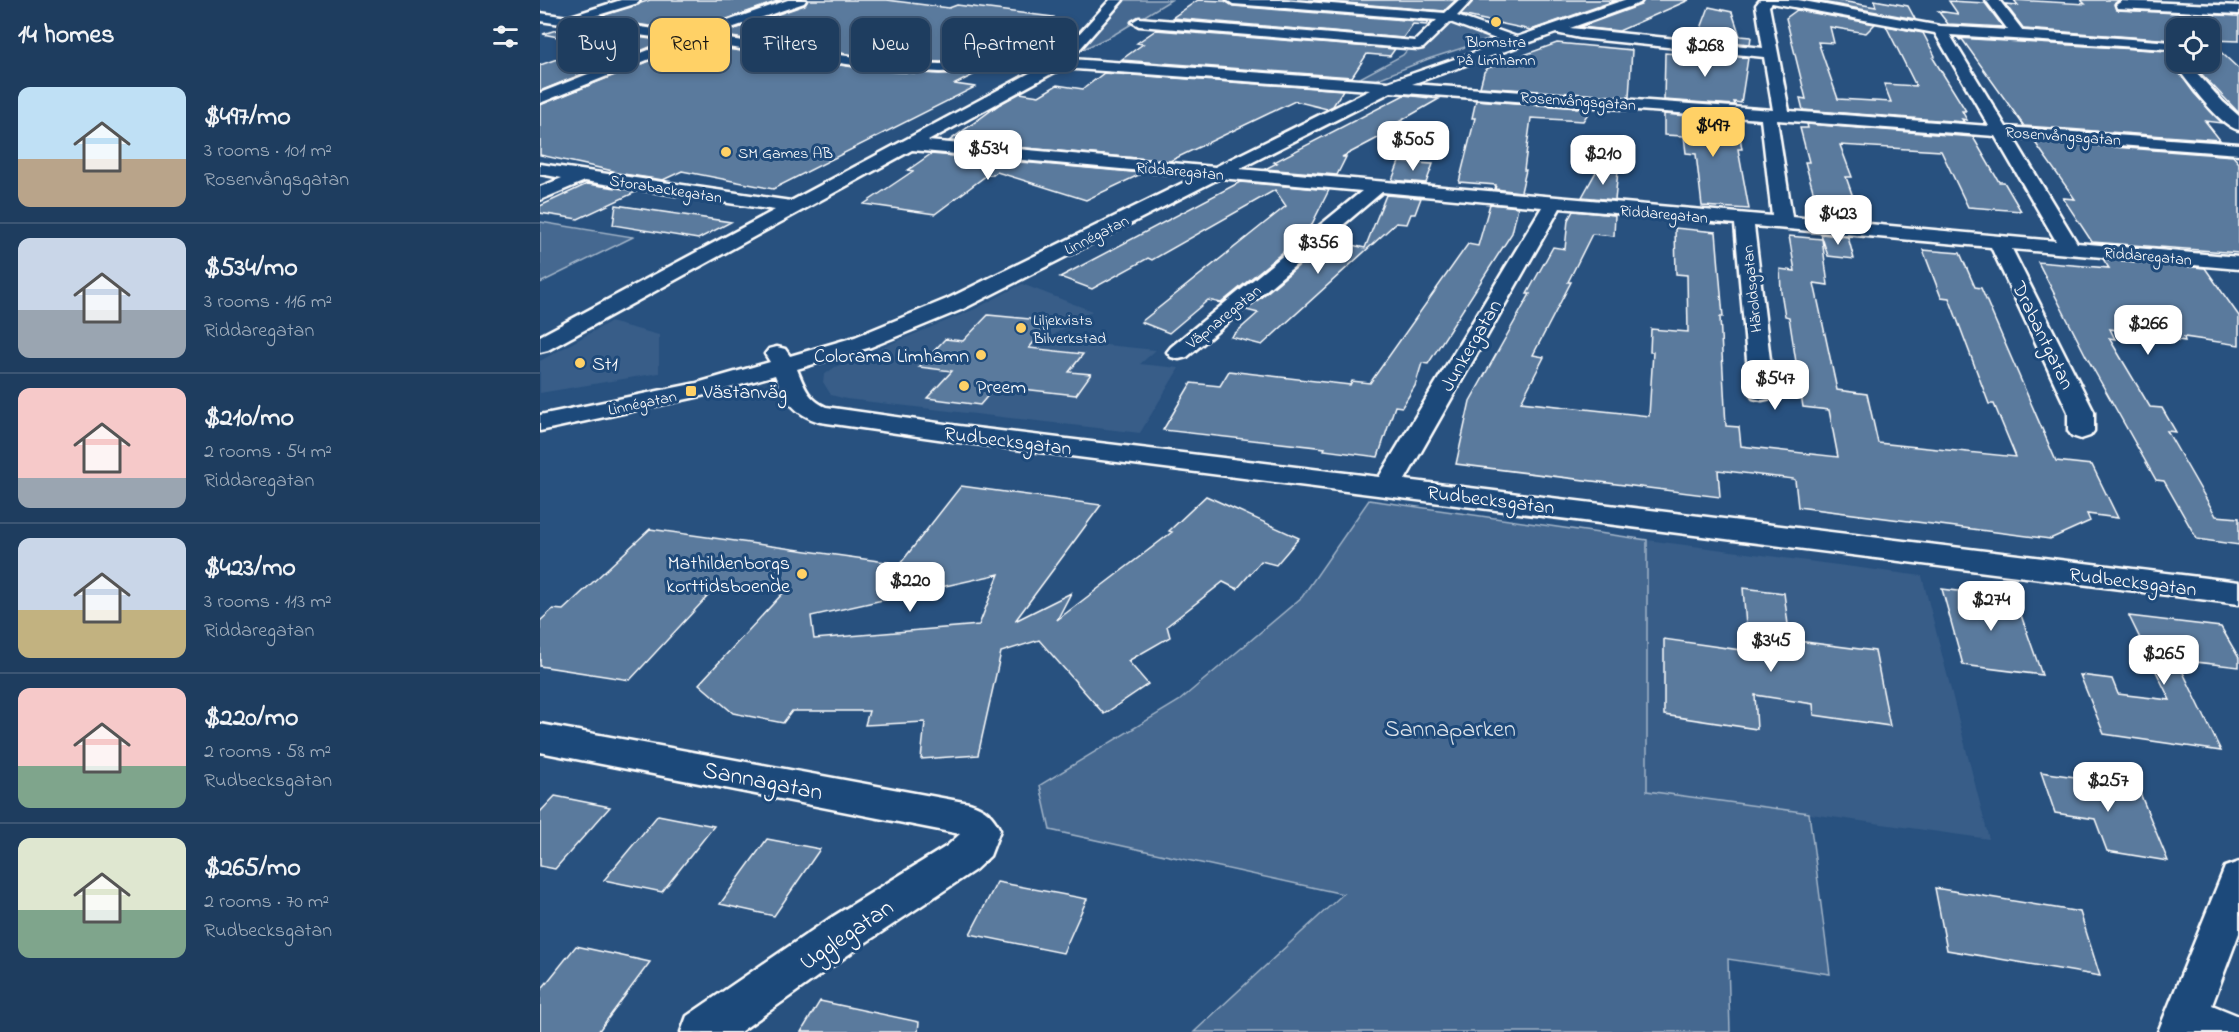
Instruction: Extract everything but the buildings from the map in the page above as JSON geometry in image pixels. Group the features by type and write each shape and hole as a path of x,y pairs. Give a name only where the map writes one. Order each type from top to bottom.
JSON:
{"street":[{"path":"576,18 634,0"},
{"path":"730,25 800,0"},
{"path":"1077,44 1117,0"},
{"path":"1233,0 1447,17 1512,40"},
{"path":"1139,22 1418,45 1466,0"},
{"name":"Linnégatan","path":"1550,27 1618,0"},
{"name":"Linnégatan","path":"540,423 691,391 782,360 940,294 1377,87 1636,0"},
{"path":"1768,0 1761,4 1770,53 1783,223"},
{"path":"1777,0 1940,30 2166,45"},
{"path":"1992,0 2018,34"},
{"path":"2119,2 2239,10"},
{"path":"2119,2 2137,18"},
{"name":"Rosenvångsgatan","path":"540,17 558,20"},
{"path":"540,30 558,24"},
{"path":"1550,27 1580,34 1770,53"},
{"path":"1940,30 2070,248"},
{"path":"2152,32 2166,44"},
{"name":"Rosenvångsgatan","path":"730,45 838,60 942,68"},
{"path":"540,98 650,55"},
{"name":"Rosenvångsgatan","path":"1077,64 2239,149"},
{"path":"540,345 1044,72"},
{"path":"2189,72 2217,105 2239,125"},
{"name":"Linnégatan","path":"540,406 782,360 863,342 956,304 1218,173 1377,87"},
{"name":"Riddaregatan","path":"910,145 1553,204 2239,263"},
{"name":"Storabackegatan","path":"540,169 792,207"},
{"path":"540,194 584,175"},
{"name":"Väpnaregatan","path":"1179,352 1376,188"},
{"name":"Junkergatan","path":"1388,486 1553,204"},
{"name":"Häroldsgatan","path":"1744,220 1762,393"},
{"name":"Drabantgatan","path":"1999,242 2081,412 2081,431"},
{"name":"Rudbecksgatan","path":"782,360 797,401 807,410 820,414 959,434 2239,593"},
{"name":"Sannagatan","path":"540,738 969,819 981,830"},
{"name":"Ugglegatan","path":"703,1032 844,933 961,858 976,844 981,830"},
{"path":"2197,1027 2239,880"}],"shaded area":[{"path":"1022,284 1092,311 1047,339 1156,350 1140,364 1179,368 1140,433 846,399 831,395 823,382 824,375 835,367 975,309"},
{"path":"610,322 659,335 659,373 540,393 540,361"},
{"path":"1647,540 1922,576 1989,839 1647,791"}],"green space":[{"path":"1123,0 1171,0 1115,34 1077,52"},
{"path":"1443,15 1506,34 1428,59 1373,81 1358,79 1403,55 1423,31"},
{"path":"540,222 633,237 540,283"},
{"name":"Sannaparken","path":"1369,500 1647,540 1647,791 1809,813 1830,974 1728,959 1730,1032 1194,1032 1343,894 1050,830 1040,785 1179,701 1302,597"}],"place":[{"name":"Blomstra På Limhamn","path":"1496,22"},
{"name":"SM Games AB","path":"726,152"},
{"name":"Liljekvists Bilverkstad","path":"1021,328"},
{"name":"Colorama Limhamn","path":"981,355"},
{"name":"St1","path":"580,363"},
{"name":"Preem","path":"964,386"},
{"name":"Västanväg","path":"691,391"},
{"name":"Mathildenborgs korttidsboende","path":"802,574"}]}
